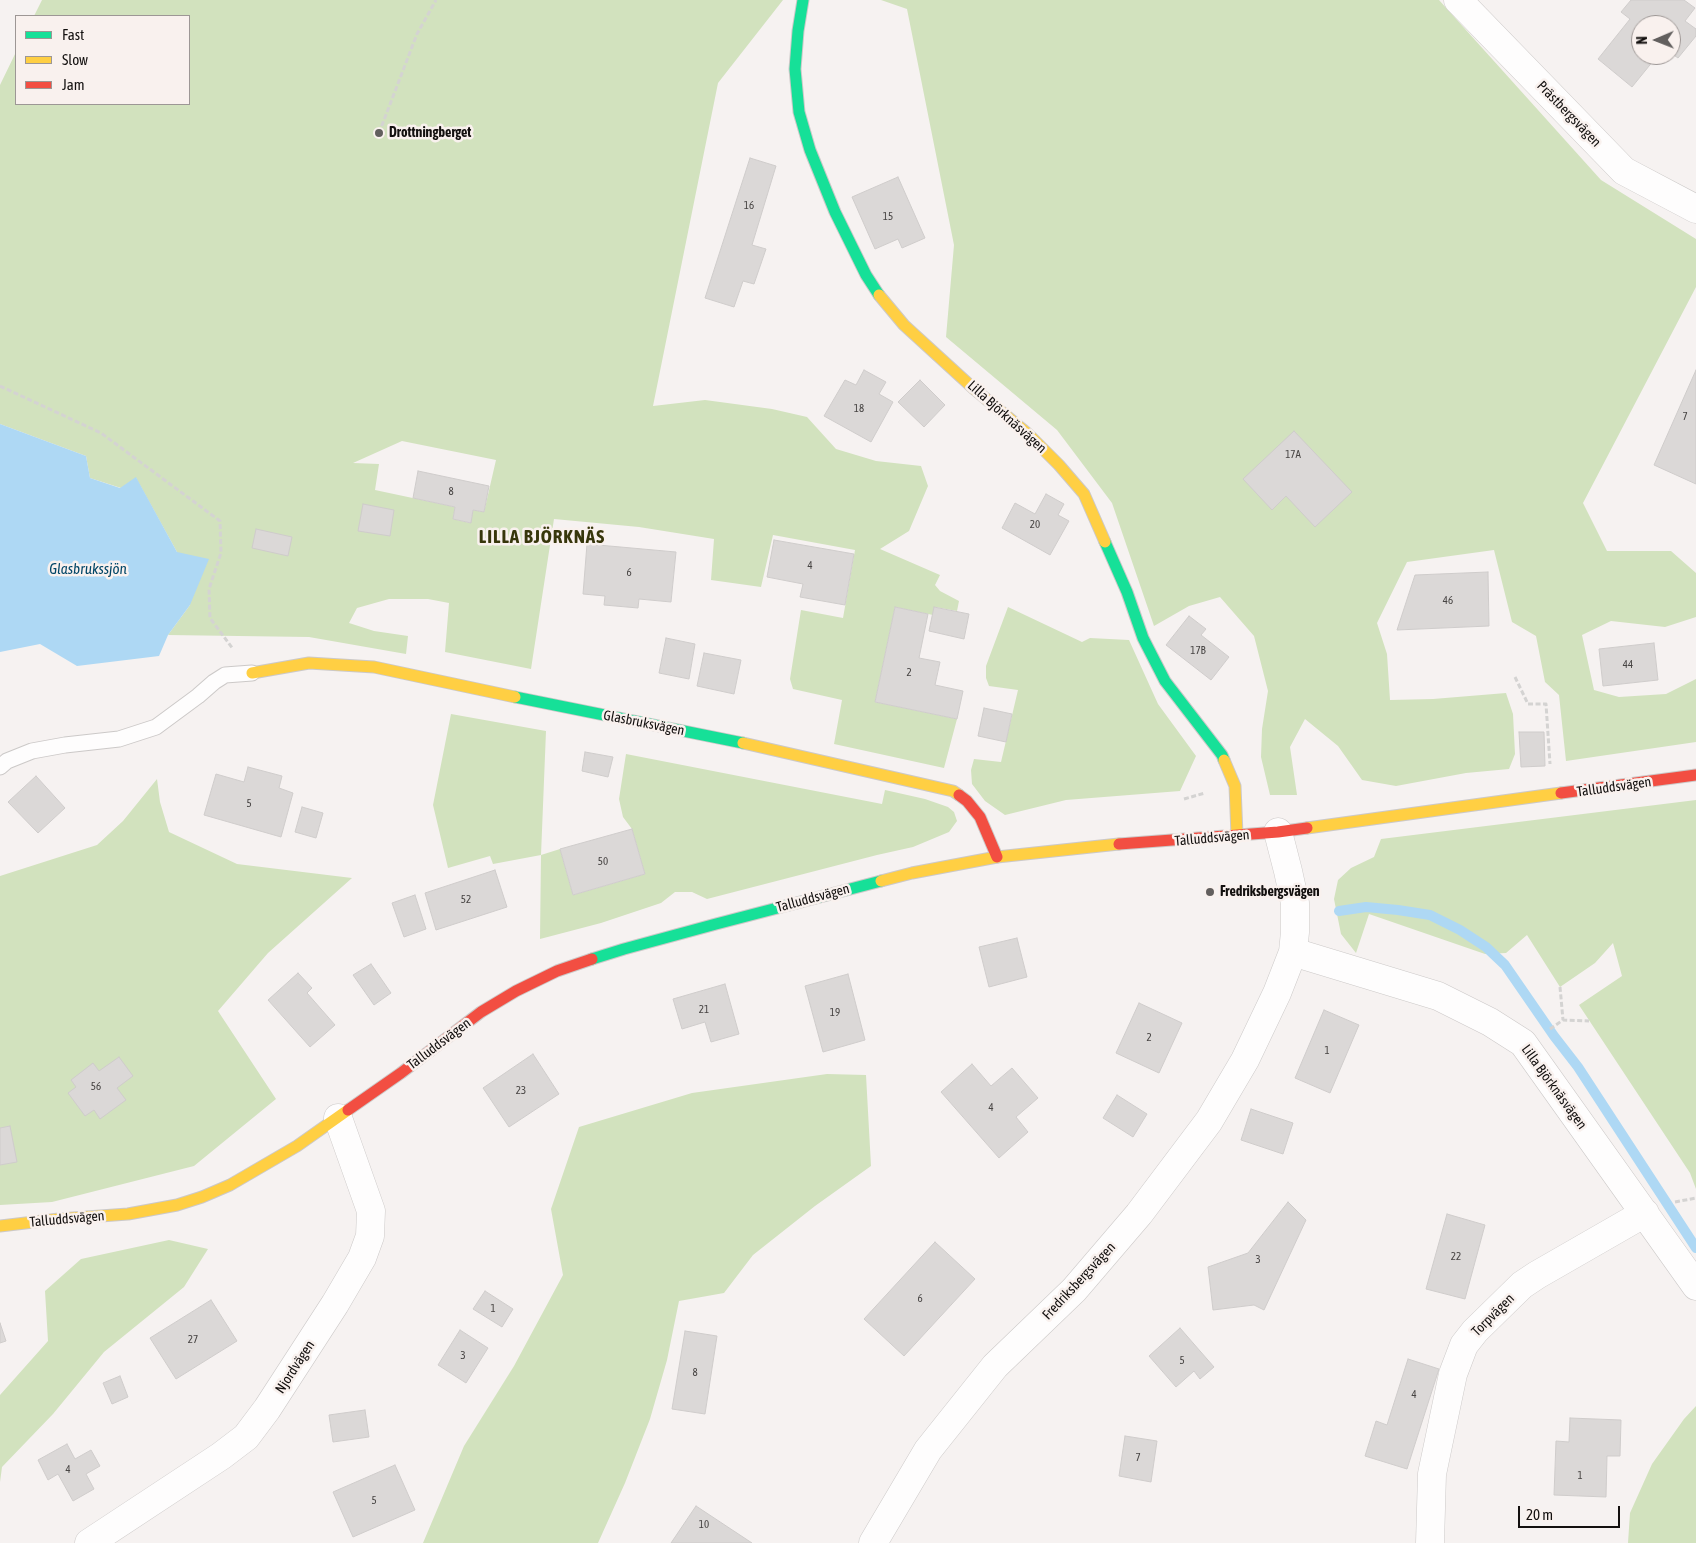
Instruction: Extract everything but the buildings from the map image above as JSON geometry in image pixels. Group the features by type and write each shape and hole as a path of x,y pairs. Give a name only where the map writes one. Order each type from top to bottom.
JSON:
{"street":[{"name":"Lilla Björknäsvägen","path":"803,0 798,31 796,69 798,112 817,168 866,275 887,306 904,325 973,388 1028,434 1059,465 1084,494 1127,592 1143,638 1165,681 1222,755 1235,786 1237,835"},
{"name":"Prästbergsvägen","path":"1458,0 1624,170 1696,209"},
{"name":"Glasbruksvägen","path":"252,673 309,663 374,667 775,749 953,791 967,801 980,816 997,858"},
{"name":"Talluddsvägen","path":"0,1226 128,1214 177,1205 202,1197 230,1185 297,1146 338,1118 481,1012 516,991 557,971 642,944 848,889 912,873 997,858 1071,848 1278,832 1696,775"},
{"path":"1278,832 1295,903 1293,952"},
{"name":"Lilla Björknäsvägen","path":"1293,952 1438,996 1490,1022 1523,1043 1696,1286"},
{"name":"Fredriksbergsvägen","path":"873,1543 928,1450 995,1366 1074,1290 1133,1222 1209,1121 1244,1060 1277,993 1293,952"},
{"name":"Njordvägen","path":"89,1543 222,1456 246,1437 340,1296 362,1258 370,1236 371,1211 338,1118"},
{"name":"Torpvägen","path":"1430,1543 1432,1474 1453,1374 1464,1345 1475,1331 1522,1285 1645,1213"}],"lane":[{"path":"0,767 7,761 32,751 65,744 119,739 156,727 225,675 252,673"}],"path":[{"path":"379,133 416,34 436,0"},
{"path":"0,386 101,433 220,521 221,553 209,589 210,618 252,673"},
{"path":"1514,676 1528,704 1546,704 1550,765"},
{"path":"1560,987 1563,1020 1589,1021"},
{"path":"1678,1200 1696,1198"}],"green space":[{"path":"42,0 783,0 718,83 653,406 705,400 772,409 807,417 836,449 876,461 921,466 928,486 909,531 880,549 940,575 935,585 940,591 959,601 957,611 935,607 933,615 895,607 875,702 957,719 944,768 834,744 842,700 793,689 790,679 801,610 843,618 855,550 773,535 761,587 711,580 714,539 639,527 554,519 531,669 445,652 449,603 428,599 389,599 357,608 349,623 374,631 408,636 406,654 309,637 168,635 190,605 177,552 136,478 121,488 90,478 86,456 0,424 0,85 15,54 15,105 190,105 190,15 34,15","holes":["402,441 496,460 484,512 473,510 470,523 453,519 455,507 375,490 379,464 353,463"]},
{"path":"881,0 1439,0 1601,180 1696,239 1696,287 1583,503 1607,551 1671,551 1696,573 1696,617 1665,627 1611,621 1582,635 1594,690 1619,697 1666,694 1696,679 1696,742 1566,761 1559,695 1545,682 1536,636 1512,622 1494,550 1407,562 1377,623 1387,654 1390,700 1433,699 1506,693 1513,714 1515,754 1509,769 1466,773 1396,786 1362,780 1338,746 1305,719 1290,747 1297,795 1270,795 1261,757 1262,729 1268,691 1254,636 1220,597 1189,606 1154,626 1112,503 1057,430 946,337 954,245 907,9"},
{"path":"1008,607 1082,642 1090,638 1129,640 1158,704 1196,756 1180,791 1066,800 1005,815 985,801 972,784 971,770 974,759 1001,762 1018,690 989,686 986,678 986,666"},
{"path":"451,714 546,731 541,855 493,864 490,856 448,868 433,805"},
{"path":"626,754 882,804 885,790 925,799 948,807 954,812 957,821 949,832 913,847 707,899 692,892 675,892 661,903 601,923 540,939 541,855 560,849 573,895 645,874 632,829 623,817 619,799"},
{"path":"157,779 160,802 169,832 237,864 352,878 268,953 218,1011 276,1099 194,1166 52,1202 0,1205 0,876 97,845 123,821"},
{"path":"1696,800 1696,1189 1690,1173 1579,1005 1622,976 1613,943 1595,963 1560,987 1527,935 1506,953 1485,954 1369,914 1356,953 1341,934 1334,899 1338,880 1351,868 1374,857 1381,839"},
{"path":"827,1074 866,1075 871,1166 815,1206 753,1255 724,1293 679,1301 667,1360 650,1419 625,1483 598,1543 423,1543 464,1446 514,1366 563,1275 551,1209 579,1127 692,1093"},
{"path":"169,1240 208,1249 184,1287 104,1352 53,1414 2,1467 0,1482 0,1395 48,1341 45,1291 81,1259"},
{"path":"1696,1406 1696,1543 1628,1543 1630,1513 1652,1464 1684,1419"}],"water":[{"name":"Glasbrukssjön","path":"0,424 86,456 90,478 120,488 136,477 177,552 209,559 190,605 168,635 159,656 77,666 40,644 0,652"}],"waterway":[{"path":"1339,911 1366,907 1430,915 1460,930 1486,947 1505,965 1578,1067 1696,1248"}],"traffic: fast":[{"path":"803,0 795,69 799,112 810,150 835,212 866,275 879,295"},
{"path":"1105,542 1127,592 1143,638 1165,681 1224,760"},
{"path":"515,697 743,743"},
{"path":"592,959 881,881"}],"traffic: slow":[{"path":"879,295 904,325 973,388 1028,434 1059,465 1084,494 1105,542"},
{"path":"252,673 309,663 374,667 515,697"},
{"path":"743,743 953,791 959,795"},
{"path":"1224,760 1235,786 1237,835"},
{"path":"1307,828 1561,793"},
{"path":"881,881 912,873 997,857 1119,844"},
{"path":"0,1226 128,1214 177,1205 202,1197 230,1185 297,1146 348,1110"}],"traffic: jam":[{"path":"1561,793 1696,775"},
{"path":"959,795 967,801 980,817 997,857"},
{"path":"1119,844 1278,832 1307,828"},
{"path":"348,1110 401,1073 481,1012 516,991 557,971 592,959"}],"place":[{"name":"Drottningberget","path":"379,133"},
{"name":"Fredriksbergsvägen","path":"1210,892"}],"district":[{"name":"LILLA BJÖRKNÄS","path":"542,537"}]}
